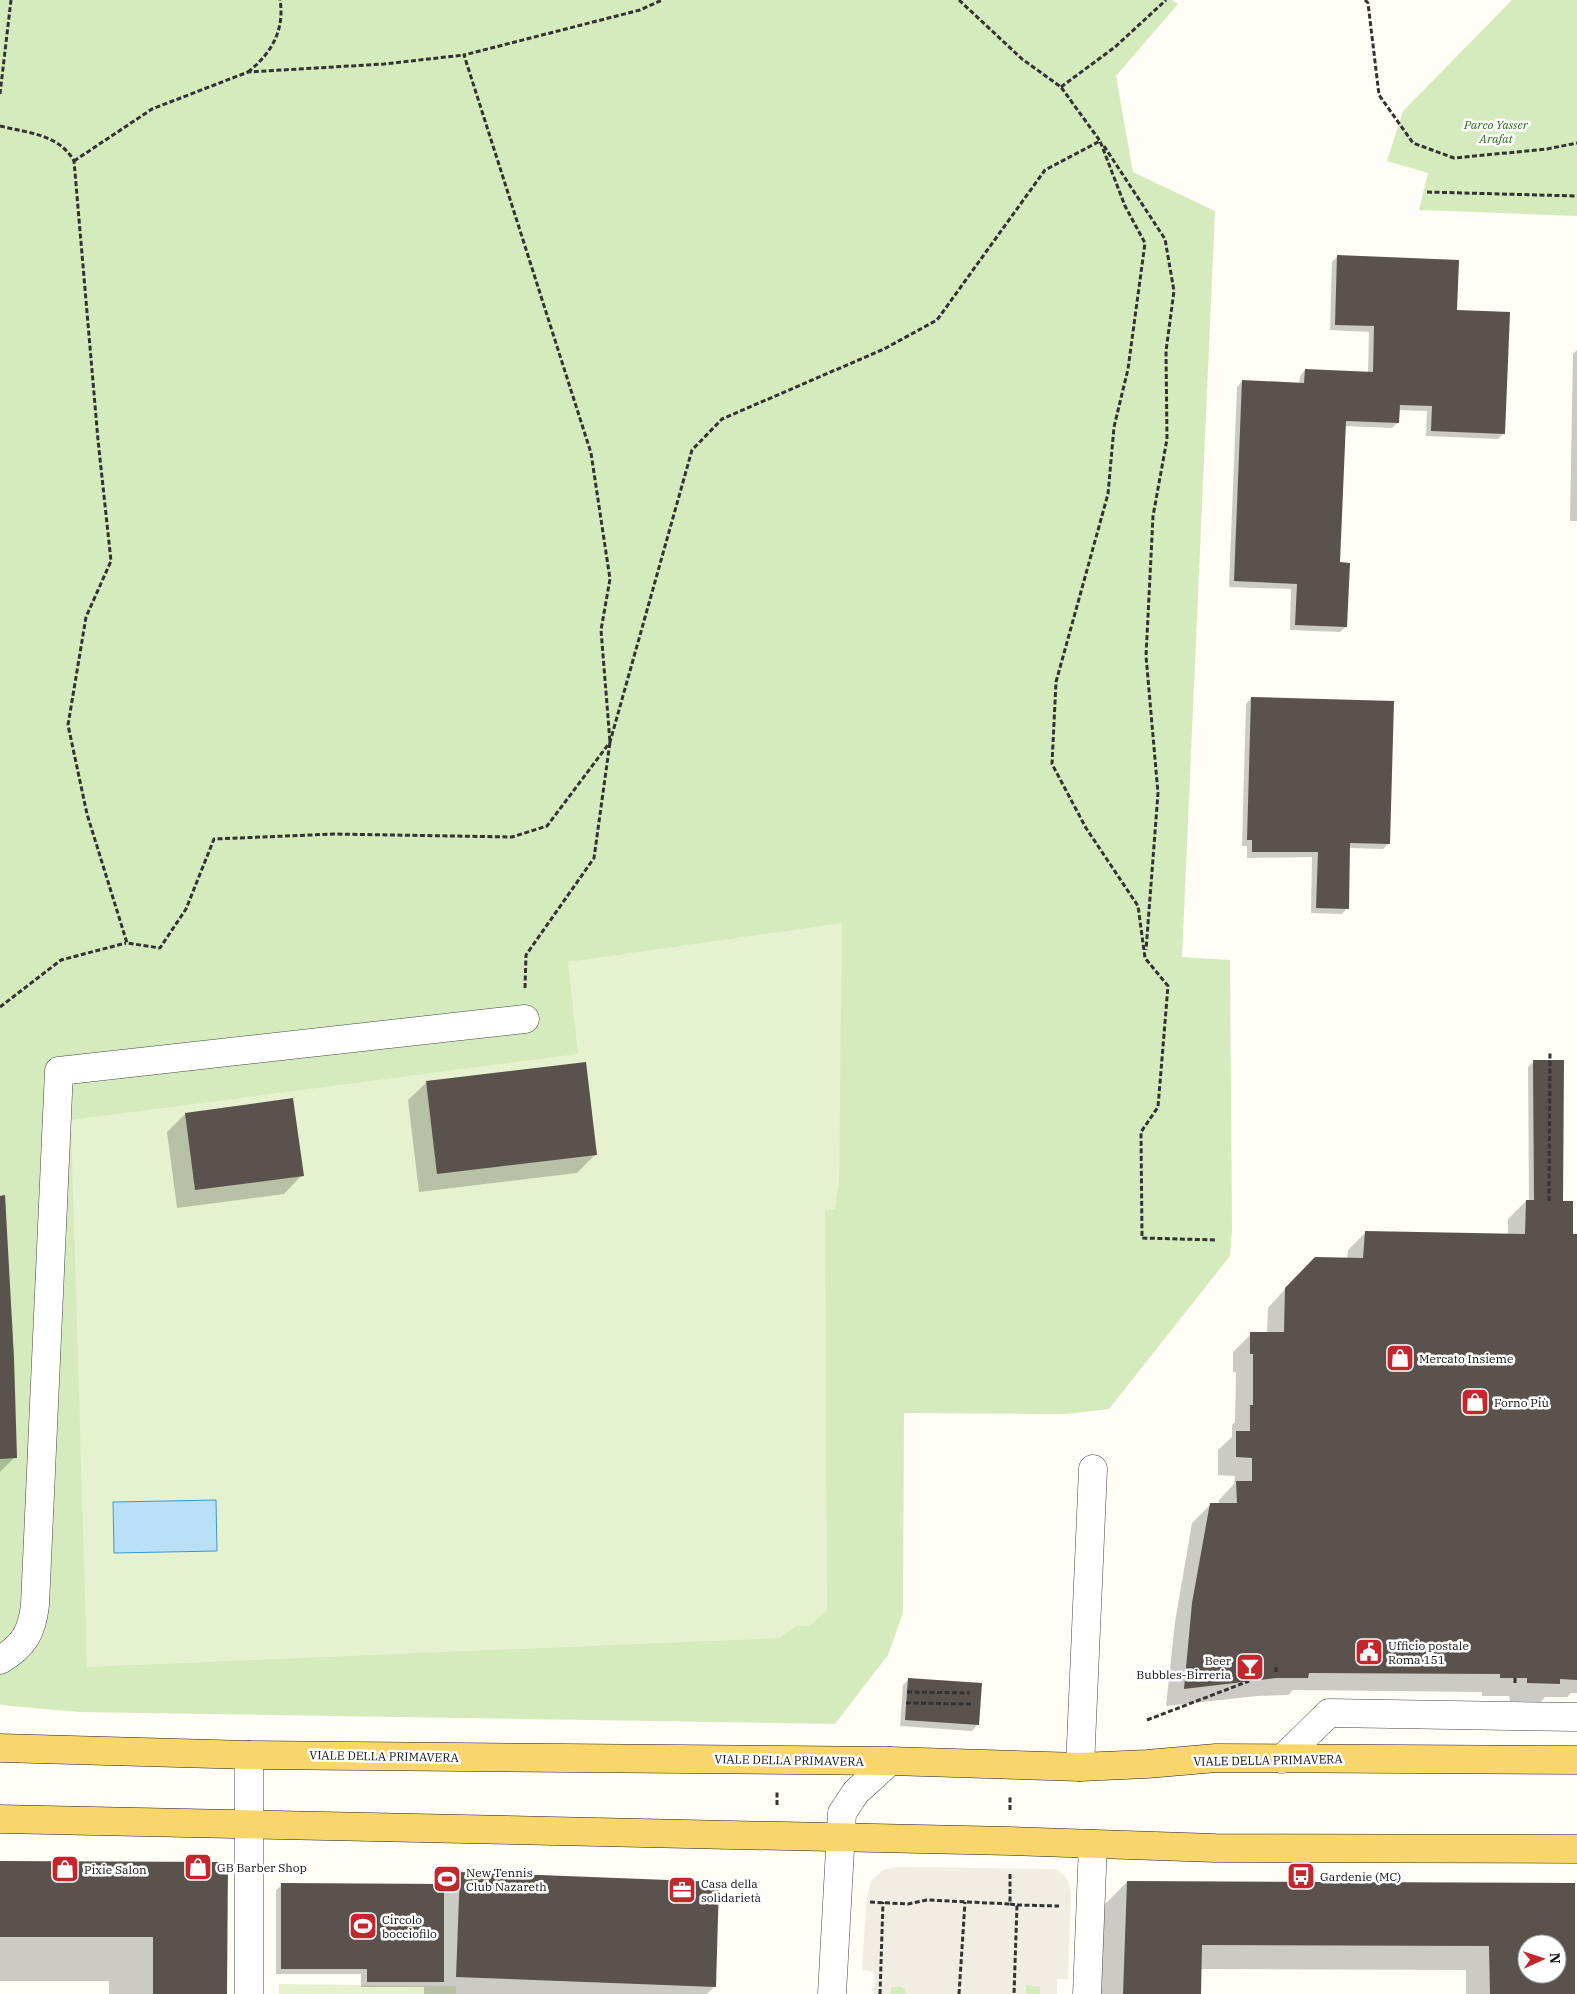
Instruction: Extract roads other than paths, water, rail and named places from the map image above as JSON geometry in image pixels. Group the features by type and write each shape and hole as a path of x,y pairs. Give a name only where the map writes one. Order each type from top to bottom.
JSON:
{"main road":[{"name":"VIALE DELLA PRIMAVERA","path":"0,1748 249,1755 890,1761 1080,1766 1147,1764 1216,1758 1577,1760"},
{"path":"0,1819 1214,1848 1577,1849"}],"street":[{"path":"0,1660 17,1648 30,1632 35,1605 59,1071 525,1019"},
{"path":"1080,1766 1093,1469"},
{"path":"1282,1759 1329,1713 1577,1717"},
{"path":"249,1755 249,1994"},
{"path":"832,1994 839,1838 842,1813 863,1785 890,1761"},
{"path":"1087,1994 1093,1844"}],"water":[{"path":"216,1500 217,1551 114,1553 113,1502"}],"place":[{"name":"Mercato Insieme","path":"1400,1358"},
{"name":"Forno Più","path":"1475,1402"},
{"name":"Ufficio postale Roma 151","path":"1369,1652"},
{"name":"Beer Bubbles-Birreria","path":"1250,1667"},
{"name":"GB Barber Shop","path":"198,1867"},
{"name":"Pixie Salon","path":"65,1869"},
{"name":"Gardenie (MC)","path":"1301,1876"},
{"name":"New Tennis Club Nazareth","path":"447,1879"},
{"name":"Casa della solidarietà","path":"682,1890"},
{"name":"Circolo bocciofilo","path":"363,1926"}],"park label":[{"name":"Parco Yasser Arafat","path":"1496,131"}]}
